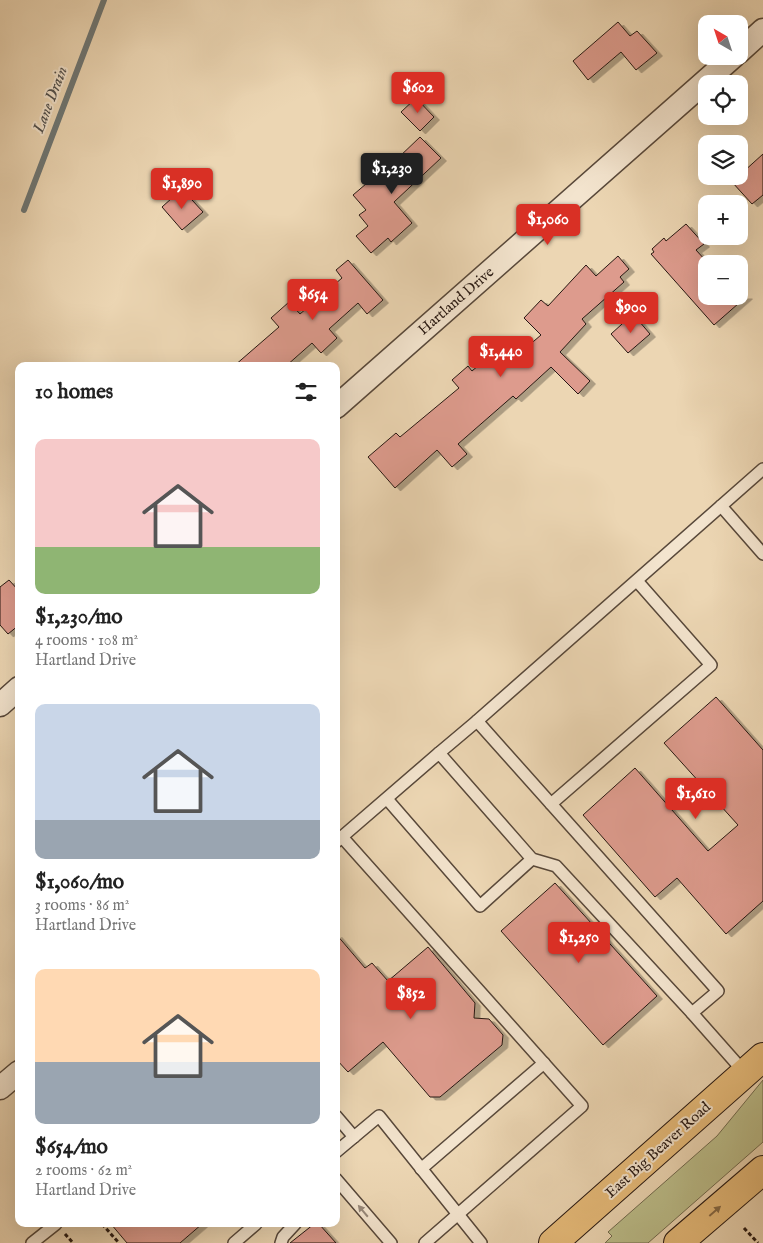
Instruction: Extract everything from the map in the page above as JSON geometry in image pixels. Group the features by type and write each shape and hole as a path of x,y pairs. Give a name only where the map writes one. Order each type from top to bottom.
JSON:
{"main road":[{"name":"East Big Beaver Road","path":"552,1243 577,1231 754,1065"},
{"path":"678,1243 763,1170"}],"street":[{"path":"748,44 763,30"},
{"name":"Hartland Drive","path":"340,403 724,65"},
{"path":"0,705 15,692"},
{"path":"0,1088 15,1075"}],"lane":[{"path":"340,839 477,722 763,469"},
{"path":"721,506 763,554"},
{"path":"551,804 711,665 637,581"},
{"path":"477,722 718,991 692,1013"},
{"path":"439,753 532,859 556,866 692,1013 754,1065"},
{"path":"387,799 480,906 532,859"},
{"path":"340,841 582,1106 425,1243"},
{"path":"422,1169 544,1064"},
{"path":"340,1149 379,1116 457,1216 481,1243"},
{"path":"340,1121 354,1137"},
{"path":"340,1187 391,1243"},
{"path":"32,1243 52,1227"},
{"path":"234,1243 253,1227"},
{"path":"281,1243 283,1237 292,1227"}],"path":[{"path":"105,1227 119,1243"},
{"path":"744,1228 758,1243"}],"green space":[{"path":"763,1080 763,1142 648,1243 605,1243 612,1236 608,1232 717,1136"}],"building":[{"path":"618,22 630,36 637,31 657,53 636,70 621,52 588,80 573,61"},
{"path":"416,98 434,117 420,131 401,112"},
{"path":"420,137 441,158 394,202 412,223 391,242 388,238 371,253 356,236 368,226 359,215 366,210 353,195 373,178 375,180"},
{"path":"763,154 763,195 752,204 748,200 748,195 744,195 735,185 748,185 748,168"},
{"path":"182,189 203,212 182,230 162,207"},
{"path":"686,224 698,237 698,245 703,245 696,250 701,255 698,255 698,305 737,305 714,325 651,254 654,252 652,249 664,238 666,241"},
{"path":"618,256 629,269 620,277 624,282 582,319 586,324 560,352 590,381 578,394 551,367 516,399 513,396 458,444 467,454 452,467 437,450 395,488 368,457 396,433 400,437 459,388 452,380 468,366 472,371 494,352 506,365 541,335 524,318 541,300 548,306 586,265 596,276"},
{"path":"348,260 383,300 367,314 358,303 329,329 337,338 321,353 312,343 291,362 239,362 279,327 271,318 289,302 300,314 342,278 336,270"},
{"path":"633,314 650,334 628,353 611,334"},
{"path":"9,580 15,587 15,628 8,634 0,625 0,587"},
{"path":"716,697 763,750 763,901 726,934 677,878 655,897 583,815 635,768 708,851 738,825 664,743"},
{"path":"555,883 657,996 603,1045 501,931"},
{"path":"340,939 365,968 372,963 388,981 428,947 475,1003 474,1018 489,1019 503,1035 502,1045 440,1097 430,1097 383,1042 348,1072 340,1063"},
{"path":"114,1227 199,1227 180,1243 127,1243"},
{"path":"310,1227 322,1227 336,1243 290,1243"}],"waterway":[{"name":"Lane Drain","path":"24,210 104,0"}]}
